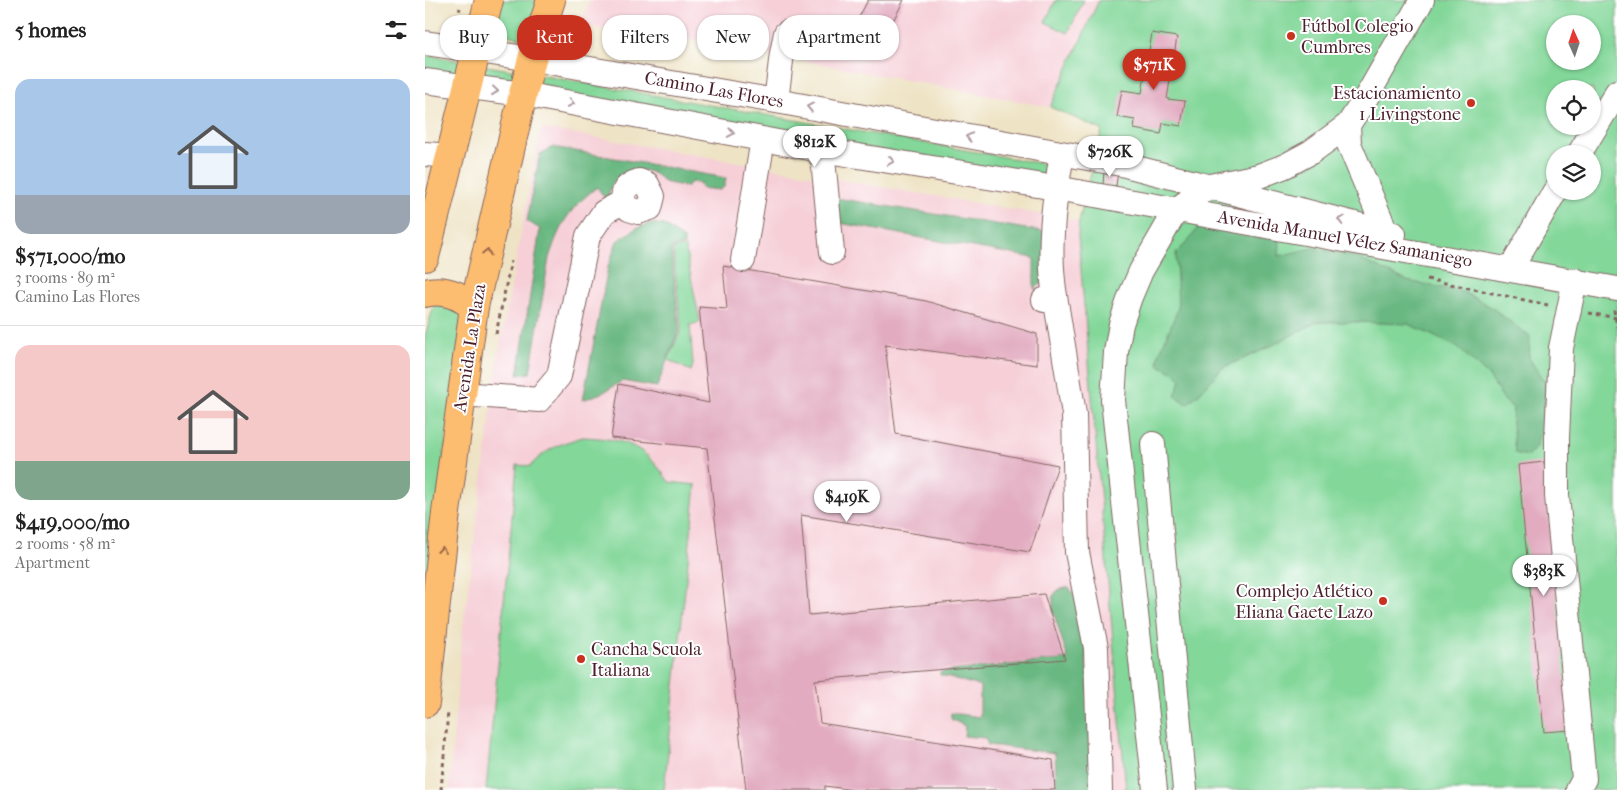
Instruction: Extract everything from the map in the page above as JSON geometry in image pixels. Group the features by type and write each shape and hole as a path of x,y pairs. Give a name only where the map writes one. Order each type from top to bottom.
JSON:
{"main road":[{"path":"485,15 489,0"},
{"name":"Avenida La Plaza","path":"546,15 551,0"},
{"path":"425,257 438,155 467,88 474,60"},
{"name":"Avenida La Plaza","path":"425,703 431,637 474,307 532,60"},
{"path":"425,293 441,291 450,293 466,300 474,307"}],"street":[{"path":"1155,790 1113,400 1113,376 1121,324 1130,297 1141,271 1177,210 1210,186 1259,176 1285,166 1311,152 1348,125 1367,96 1421,0"},
{"name":"Camino Las Flores","path":"425,43 440,45"},
{"name":"Camino Las Flores","path":"538,60 1126,165"},
{"path":"776,101 781,60"},
{"path":"425,81 523,94 815,149 1056,188"},
{"path":"1585,145 1617,92"},
{"path":"1348,125 1349,144 1385,232"},
{"path":"743,260 763,139"},
{"path":"1003,180 1008,144"},
{"path":"815,149 823,159 832,252"},
{"path":"1061,154 1052,223 1053,283 1049,298 1074,414 1077,552 1096,648 1101,790"},
{"name":"Avenida Manuel Vélez Samaniego","path":"1126,165 1509,266"},
{"name":"Avenida Manuel Vélez Samaniego","path":"1056,188 1509,266 1575,280 1615,282"},
{"path":"1509,266 1549,200"},
{"path":"462,394 539,400 559,376 588,236 603,212 623,202"},
{"path":"1575,280 1561,348 1557,496 1584,779 1578,790"},
{"path":"1153,444 1185,790"}],"path":[{"path":"458,15 463,0"}],"shaded area":[{"path":"590,0 1099,0 1050,107 799,60 899,60 899,15 779,15 779,56 769,54 769,15 697,15 697,41 687,39 687,15 602,15 602,29 592,27 592,15 584,15"},
{"path":"541,128 1079,221 1078,236 1126,790 449,790 462,636 499,350"}],"green space":[{"path":"494,0 543,0 538,15 517,15 517,37 507,35 507,15 490,15"},
{"path":"1056,0 1084,0 1068,33 1045,22"},
{"path":"1099,0 1617,0 1617,790 1126,790 1078,236 1079,221 1102,130 1050,107"},
{"path":"425,55 440,58 440,60 453,60 1050,165 1047,178 425,73"},
{"path":"553,147 726,178 724,187 720,190 701,188 700,183 691,182 687,187 664,182 658,176 645,170 630,171 617,179 612,185 608,197 604,197 597,187 579,203 561,227 549,258 530,373 518,375 540,229 527,221 540,154"},
{"path":"836,198 1045,232 1044,283 1034,289 1034,258 839,223"},
{"path":"1202,220 1280,240 1279,256 1313,248 1355,257 1407,281 1463,292 1491,307 1530,337 1529,358 1546,385 1544,416 1536,447 1528,456 1515,453 1512,422 1513,408 1505,401 1488,375 1457,347 1408,324 1317,322 1263,350 1222,368 1201,392 1187,404 1175,396 1181,380 1173,372 1158,365 1159,354 1178,309 1176,253 1191,238"},
{"path":"651,223 664,225 684,239 684,245 671,248 679,329 657,387 622,381 604,392 583,400 608,267 617,241 637,228"},
{"path":"685,247 700,322 690,325 693,365 691,371 668,360 681,329 673,249"},
{"path":"434,305 464,310 425,592 425,336"},
{"name":"Cancha Scuola Italiana","path":"583,437 623,442 633,446 651,460 669,482 696,485 664,790 486,790 517,465 530,466 554,447"},
{"path":"1069,587 1077,600 1084,624 1095,790 1057,790 1055,753 988,745 985,738 964,736 965,726 951,719 951,713 980,717 980,686 940,675 940,672 1068,659 1053,611 1053,596 1058,590"}],"building":[{"path":"868,0 904,0 896,15 860,15"},
{"path":"1152,33 1177,37 1167,99 1185,101 1181,126 1163,123 1161,134 1134,129 1135,120 1117,117 1122,90 1142,93"},
{"path":"1104,170 1118,171 1116,186 1103,185"},
{"path":"723,266 926,301 1037,334 1037,365 885,345 896,434 1058,465 1030,552 801,515 809,615 1044,594 1065,659 815,680 820,723 1053,760 1055,790 855,790 825,786 825,790 746,790 707,448 611,438 619,384 709,403 699,307 727,309"},
{"path":"1544,462 1570,730 1544,732 1518,465"}],"place":[{"name":"Fútbol Colegio Cumbres","path":"1291,36"},
{"name":"Estacionamiento 1 Livingstone","path":"1471,103"},
{"name":"Complejo Atlético Eliana Gaete Lazo","path":"1383,601"},
{"name":"Cancha Scuola Italiana","path":"581,659"}]}
